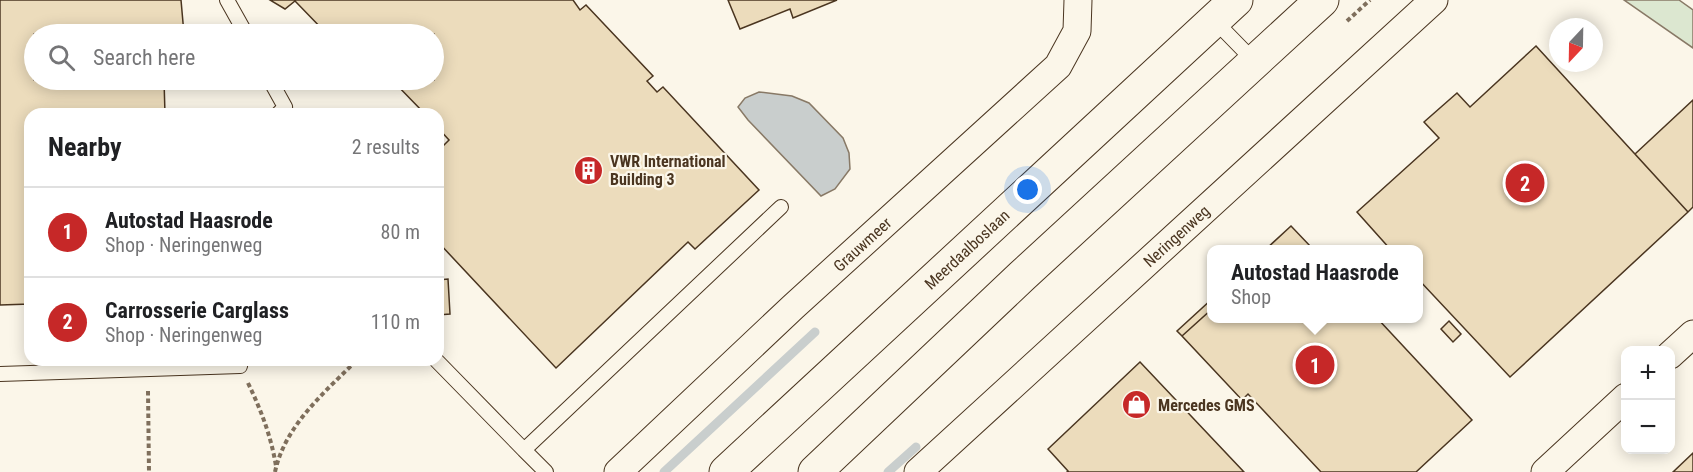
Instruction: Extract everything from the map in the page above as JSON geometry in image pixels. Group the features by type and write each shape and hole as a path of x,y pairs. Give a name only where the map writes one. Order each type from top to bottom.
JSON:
{"highway":[{"path":"815,472 1022,276 1323,0"},
{"name":"Meerdaalboslaan","path":"726,472 1225,10"}],"street":[{"name":"Grauwmeer","path":"618,472 794,307 1058,66 1077,31 1078,0"},
{"name":"Neringenweg","path":"918,472 1434,0"},
{"path":"1675,351 1693,334"},
{"path":"1545,472 1623,400"}],"lane":[{"path":"227,0 240,24"},
{"path":"1225,10 1255,62"},
{"path":"276,90 284,108"},
{"path":"524,450 781,207"},
{"path":"0,374 175,366"},
{"path":"442,366 546,472"}],"path":[{"path":"241,366 262,414 273,448 276,470"},
{"path":"276,470 294,428 316,401 351,366"},
{"path":"148,391 149,472"}],"green space":[{"path":"1624,0 1679,0 1693,10 1693,48"}],"shaded area":[{"path":"759,92 792,96 809,103 843,138 849,153 850,169 835,189 821,196 748,120 738,107 745,98"}],"building":[{"path":"0,0 181,0 183,24 24,24 24,90 164,90 165,108 24,108 24,304 0,305"},
{"name":"VWR International Building 3","path":"270,0 573,0 580,10 586,5 653,76 647,81 657,92 663,87 759,190 695,249 688,242 556,368 444,248 444,145 449,140 444,135 444,108 419,108 402,90 444,90 444,24 317,24 295,1 285,9"},
{"path":"728,0 837,0 793,18 790,9 740,29"},
{"path":"1536,46 1549,60 1549,72 1560,72 1688,212 1510,377 1423,284 1423,245 1387,245 1357,212 1439,138 1424,122 1457,93 1470,107"},
{"path":"1693,100 1693,207 1688,212 1635,154"},
{"path":"1291,226 1309,245 1270,245"},
{"path":"444,279 448,279 450,314 444,314"},
{"path":"1207,304 1207,314 1182,336 1177,331"},
{"path":"1207,314 1207,323 1382,323 1472,420 1416,472 1321,472 1248,394 1242,400 1182,336"},
{"path":"1449,321 1461,334 1453,342 1441,329"},
{"name":"Mercedes GMS","path":"1140,362 1244,472 1067,472 1048,449"},
{"path":"1693,453 1693,472 1673,472"}],"waterway":[{"path":"664,472 815,332"},
{"path":"888,472 916,447"}],"place":[{"name":"VWR International Building 3","path":"589,170"},
{"name":"Carrosserie Carglass","path":"1525,183"},
{"name":"Autostad Haasrode","path":"1315,365"},
{"name":"Mercedes GMS","path":"1137,405"}]}
